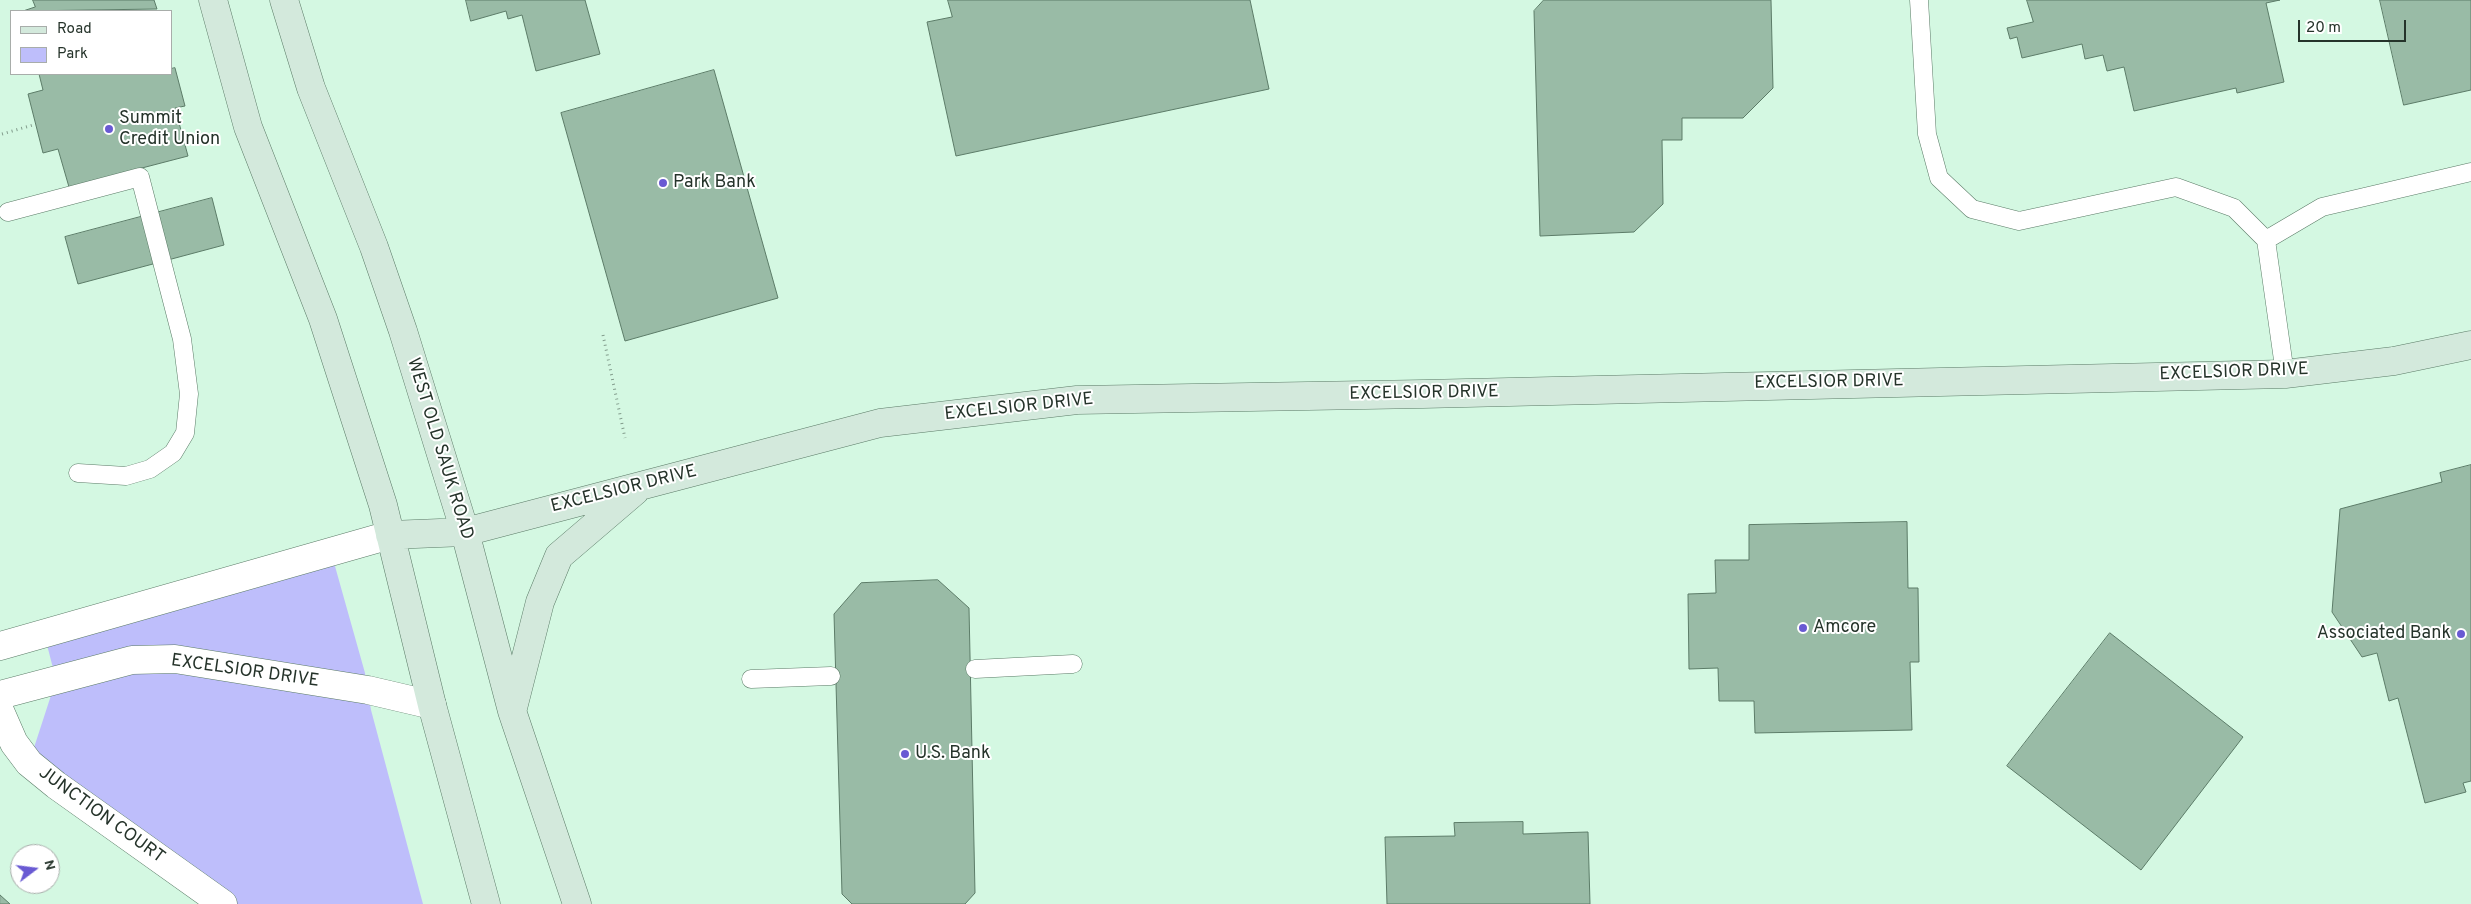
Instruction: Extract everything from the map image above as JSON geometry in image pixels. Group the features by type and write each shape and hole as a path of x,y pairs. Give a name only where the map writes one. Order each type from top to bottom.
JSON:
{"street":[{"path":"213,0 248,127 323,319 383,505 432,705 486,904"},
{"name":"WEST OLD SAUK ROAD","path":"284,0 311,88 374,247 403,331 465,532 512,711 577,904"},
{"name":"EXCELSIOR DRIVE","path":"390,535 465,532 880,423 1076,400 2285,374 2394,361 2471,345"},
{"path":"512,711 540,602 560,556 640,486"},
{"path":"0,646 390,535"},
{"name":"EXCELSIOR DRIVE","path":"0,695 132,660 175,659 368,690 432,705"},
{"name":"JUNCTION COURT","path":"0,711 14,743 29,763 56,785 223,904"}],"lane":[{"path":"1920,0 1927,134 1938,178 1972,210 2019,221 2176,187 2234,208 2266,240 2285,374"},
{"path":"2266,240 2322,207 2471,172"},
{"path":"8,212 140,177 182,340 189,394 185,433 173,453 150,469 126,476 78,473"},
{"path":"975,669 1073,664"},
{"path":"751,679 831,676"}],"path":[{"path":"2,134 34,125"},
{"path":"603,335 625,438"}],"green space":[{"path":"331,552 365,673 371,710 423,904 223,904 29,763 56,680 44,633"}],"building":[{"path":"33,0 154,0 157,9 26,10 35,7"},
{"path":"466,0 585,0 600,54 536,71 522,15 508,19 506,11 471,21"},
{"path":"948,0 1250,0 1269,89 956,156 927,22 952,17"},
{"path":"1544,0 1771,0 1773,88 1743,118 1682,118 1682,140 1662,140 1663,204 1634,232 1540,236 1534,11"},
{"path":"2027,0 2280,0 2266,3 2284,82 2237,93 2236,88 2134,111 2124,67 2107,71 2103,55 2085,59 2082,44 2022,58 2017,37 2010,39 2007,28 2033,22"},
{"path":"2380,0 2471,0 2471,90 2404,105"},
{"name":"Summit Credit Union","path":"175,68 185,106 175,108 188,156 69,187 58,149 43,153 28,94 43,90 39,75 172,75 172,69"},
{"name":"Park Bank","path":"714,70 778,298 625,341 561,113"},
{"path":"212,198 224,245 78,284 65,237"},
{"path":"2471,465 2471,781 2463,783 2466,792 2425,803 2398,698 2389,701 2377,653 2362,657 2332,612 2340,509 2442,482 2440,473"},
{"name":"Amcore","path":"1907,522 1908,588 1918,588 1919,662 1910,662 1912,730 1755,733 1754,701 1719,701 1718,668 1689,669 1688,594 1716,593 1715,560 1749,560 1749,525"},
{"name":"U.S. Bank","path":"938,580 969,608 975,893 965,904 852,904 842,894 834,614 861,583"},
{"path":"2110,633 2243,737 2141,870 2007,766"},
{"path":"1523,822 1523,834 1588,832 1590,904 1387,904 1385,837 1455,836 1454,823"},
{"path":"0,895 10,904 0,904"}],"place":[{"name":"Summit Credit Union","path":"109,129"},
{"name":"Park Bank","path":"663,183"},
{"name":"Amcore","path":"1803,628"},
{"name":"Associated Bank","path":"2461,634"},
{"name":"U.S. Bank","path":"905,754"}]}
